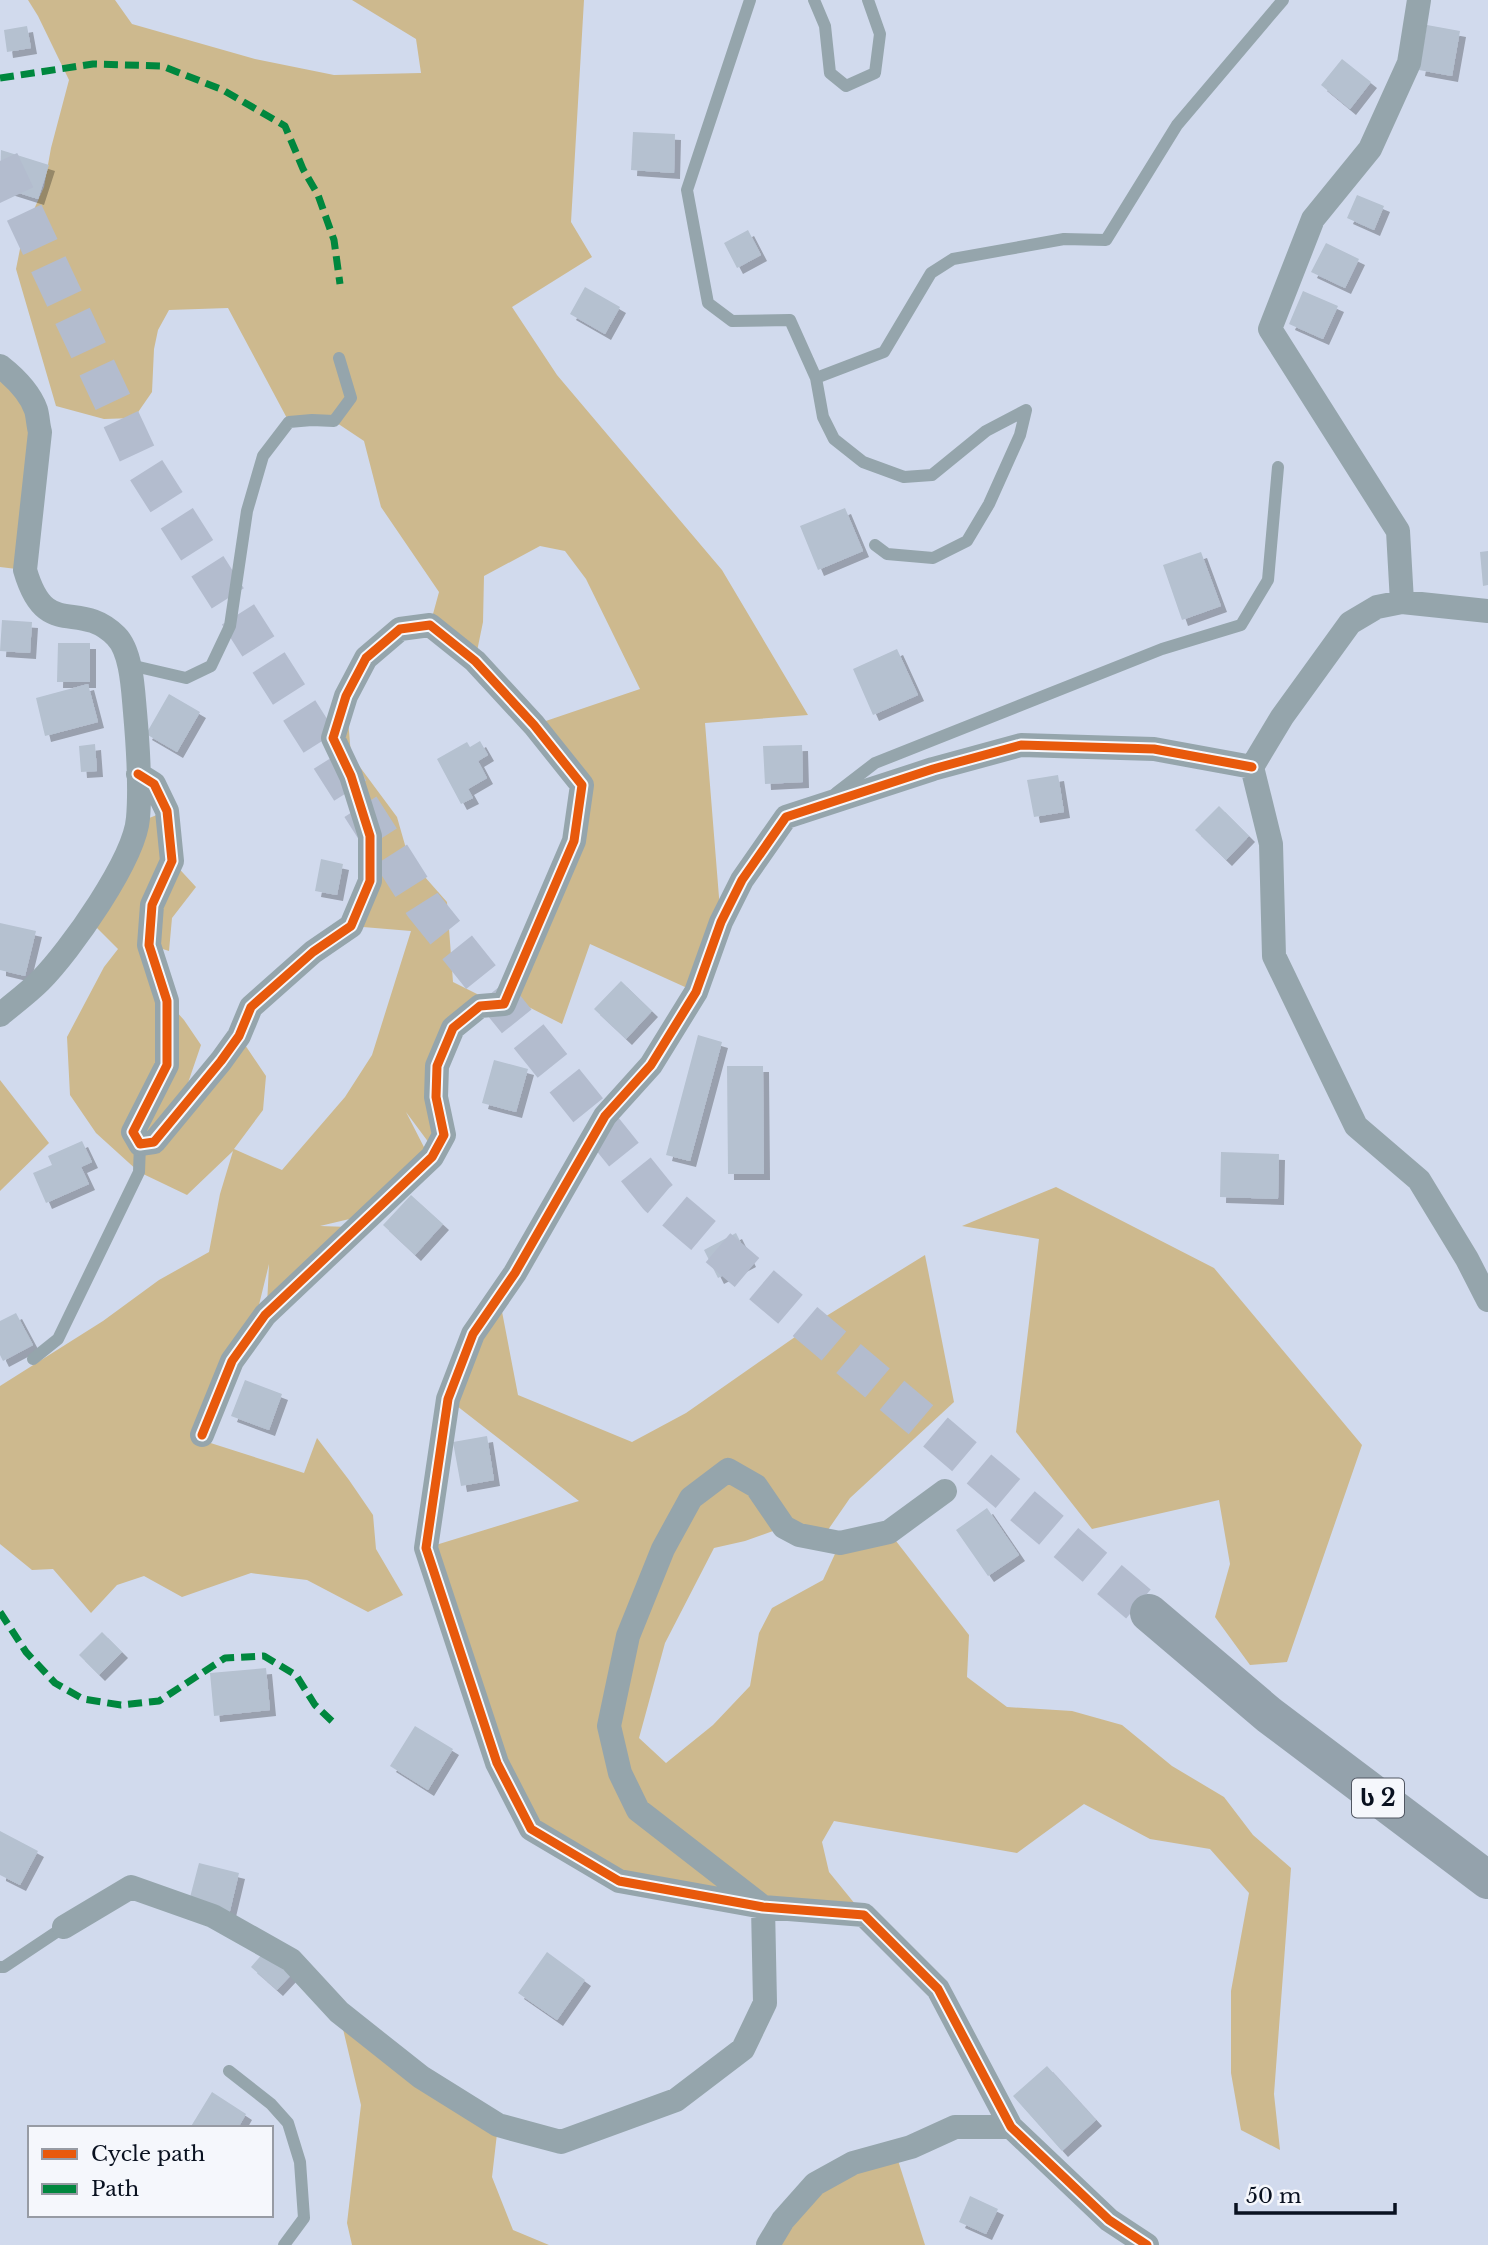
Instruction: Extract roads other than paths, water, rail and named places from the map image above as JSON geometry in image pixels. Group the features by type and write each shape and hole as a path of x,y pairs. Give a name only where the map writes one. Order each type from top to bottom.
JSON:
{"highway":[{"name":"ს 2","path":"1149,1612 1269,1715 1488,1880"}],"street":[{"path":"1402,602 1398,531 1270,330 1313,219 1370,149 1409,63 1419,0"},
{"path":"0,366 29,397 36,410 40,432 26,570 31,590 40,604 50,612 92,620 118,637 130,664 138,774 138,820 130,849 116,875 89,921 42,979 0,1015"},
{"path":"1488,611 1402,602 1377,607 1350,623 1282,717 1252,767 1271,844 1274,956 1356,1126 1419,1180 1467,1259 1488,1300"},
{"path":"138,774 154,784 167,811 172,861 152,905 149,945 167,1001 167,1065 133,1132 140,1144 154,1142 177,1115 239,1035 251,1007 313,952 351,926 370,881 370,836 351,776 333,738 346,696 366,658 400,629 430,625 475,661 534,725 582,785 574,841 504,1004 480,1006 453,1028 437,1066 436,1097 444,1135 432,1157 265,1315 232,1361 202,1435"},
{"path":"1147,2245 1109,2220 1011,2127 938,1989 864,1915 763,1907 619,1881 531,1829 497,1763 426,1548 448,1399 473,1334 515,1273 604,1116 651,1065 696,992 721,922 742,880 786,817 933,769 1021,745 1154,749 1252,767"},
{"path":"763,1907 638,1810 620,1773 609,1726 628,1636 663,1549 691,1498 728,1470 756,1486 784,1527 799,1535 840,1544 889,1532 946,1491"},
{"path":"64,1927 131,1887 213,1916 291,1960 339,2012 421,2077 498,2125 561,2142 676,2100 743,2049 765,2003 763,1907"},
{"path":"768,2245 783,2220 814,2184 853,2163 911,2147 955,2127 1011,2127"}],"lane":[{"path":"750,0 687,190 708,303 732,321 790,320 816,378 823,417 834,439 863,461 904,477 932,475 986,431 1026,410 1020,435 989,504 967,541 933,558 887,554 875,545"},
{"path":"814,0 825,26 830,73 846,86 875,73 880,34 868,0"},
{"path":"816,378 884,352 931,273 953,259 1064,239 1106,240 1177,125 1283,0"},
{"path":"130,664 186,678 211,666 230,626 247,511 263,456 289,422 334,421 351,398 339,358"},
{"path":"819,806 875,763 1162,649 1241,625 1268,580 1278,467"},
{"path":"33,1360 58,1339 139,1172 140,1144"},
{"path":"0,1967 4,1967 64,1927"},
{"path":"229,2071 271,2104 288,2123 300,2162 304,2218 284,2245"}],"tunnel":[{"path":"0,161 141,462 423,905 658,1197 1149,1613"}]}
